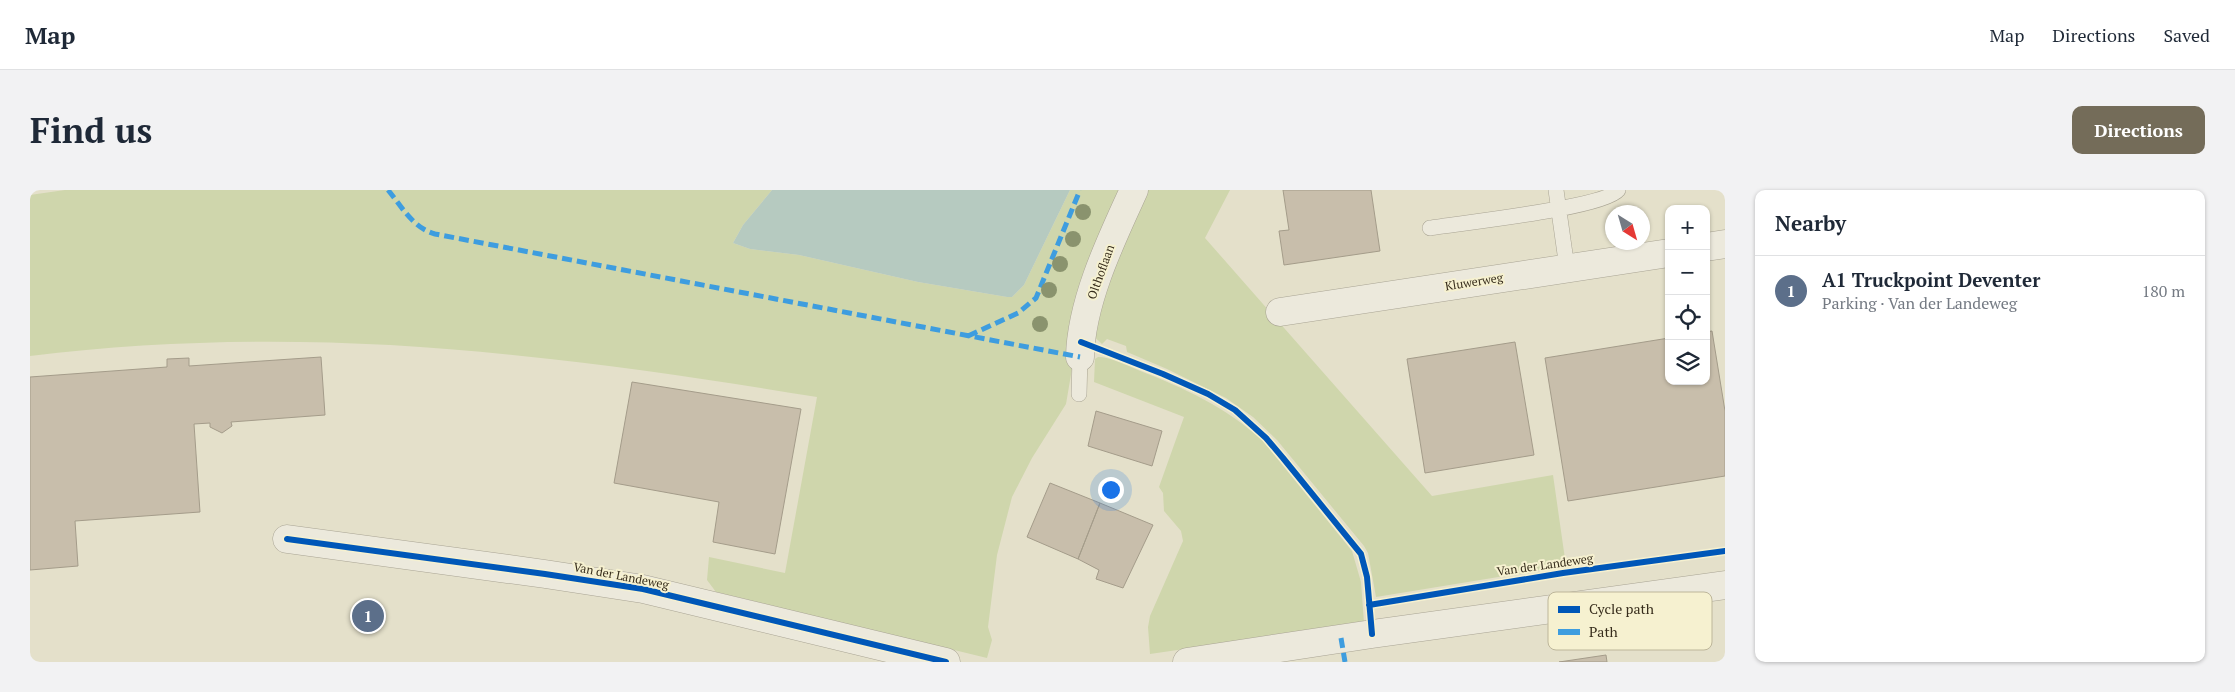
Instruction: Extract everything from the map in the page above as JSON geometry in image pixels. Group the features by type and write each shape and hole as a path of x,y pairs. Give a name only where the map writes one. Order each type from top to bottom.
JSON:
{"street":[{"name":"Olthoflaan","path":"1080,357 1080,342 1090,300 1134,190"},
{"path":"1710,246 1725,244"},
{"name":"Kluwerweg","path":"1280,312 1665,254"},
{"name":"Van der Landeweg","path":"287,539 644,589 946,662"},
{"path":"1675,592 1725,585"},
{"path":"1187,662 1548,610"}],"lane":[{"path":"1556,190 1567,268"},
{"path":"1430,228 1559,208 1611,197 1618,190"},
{"path":"1079,394 1080,357"}],"green space":[{"path":"65,190 772,190 743,225 733,243 750,249 799,255 918,282 1012,297 1024,285 1070,190 1127,190 1073,363 1066,404 1032,458 1012,497 997,555 988,627 992,640 987,658 716,592 707,580 709,557 785,573 817,397 596,364 461,350 400,346 338,343 214,342 152,345 30,356 30,195"},
{"path":"1141,190 1230,190 1205,238 1432,496 1553,475 1566,566 1376,597 1368,553 1364,546 1277,440 1253,417 1226,398 1127,352 1126,346 1107,339 1102,344 1090,333"},
{"path":"1098,357 1108,358 1188,391 1234,418 1263,441 1352,551 1361,582 1364,623 1150,654 1148,627 1150,616 1183,541 1181,531 1164,511 1163,493 1159,487 1184,417 1094,382 1095,359"}],"shaded area":[{"path":"772,190 1070,190 1024,285 1012,297 1007,297 918,282 799,255 750,249 733,243 743,225"}],"building":[{"path":"1283,190 1371,190 1380,251 1284,265 1279,231 1289,230"},
{"path":"1710,331 1712,331 1725,411 1725,476 1568,501 1545,358 1665,339 1665,385 1710,385"},
{"path":"1515,342 1534,455 1425,473 1407,359"},
{"path":"321,357 325,415 231,422 232,426 222,433 210,427 210,423 194,424 200,512 75,521 78,566 30,570 30,377 167,367 167,359 189,358 189,366"},
{"path":"632,382 801,409 775,554 713,542 719,502 614,483"},
{"path":"1096,411 1162,431 1152,466 1088,446"},
{"path":"1050,483 1100,503 1078,559 1027,537"},
{"path":"1100,503 1153,525 1123,588 1096,579 1099,570 1078,559"},
{"path":"1606,655 1607,662 1559,662"}],"marked path":[{"path":"388,190 414,222 435,234 1080,357"},
{"path":"968,336 1018,313 1036,298 1080,190"},
{"path":"1341,638 1345,662"}],"cycle path":[{"path":"1081,342 1208,394 1235,410 1266,438 1361,554 1367,577 1372,634"},
{"path":"287,539 643,589 946,662"},
{"path":"1369,605 1563,573 1725,551"}],"place":[{"name":"A1 Truckpoint Deventer","path":"368,616"}]}
